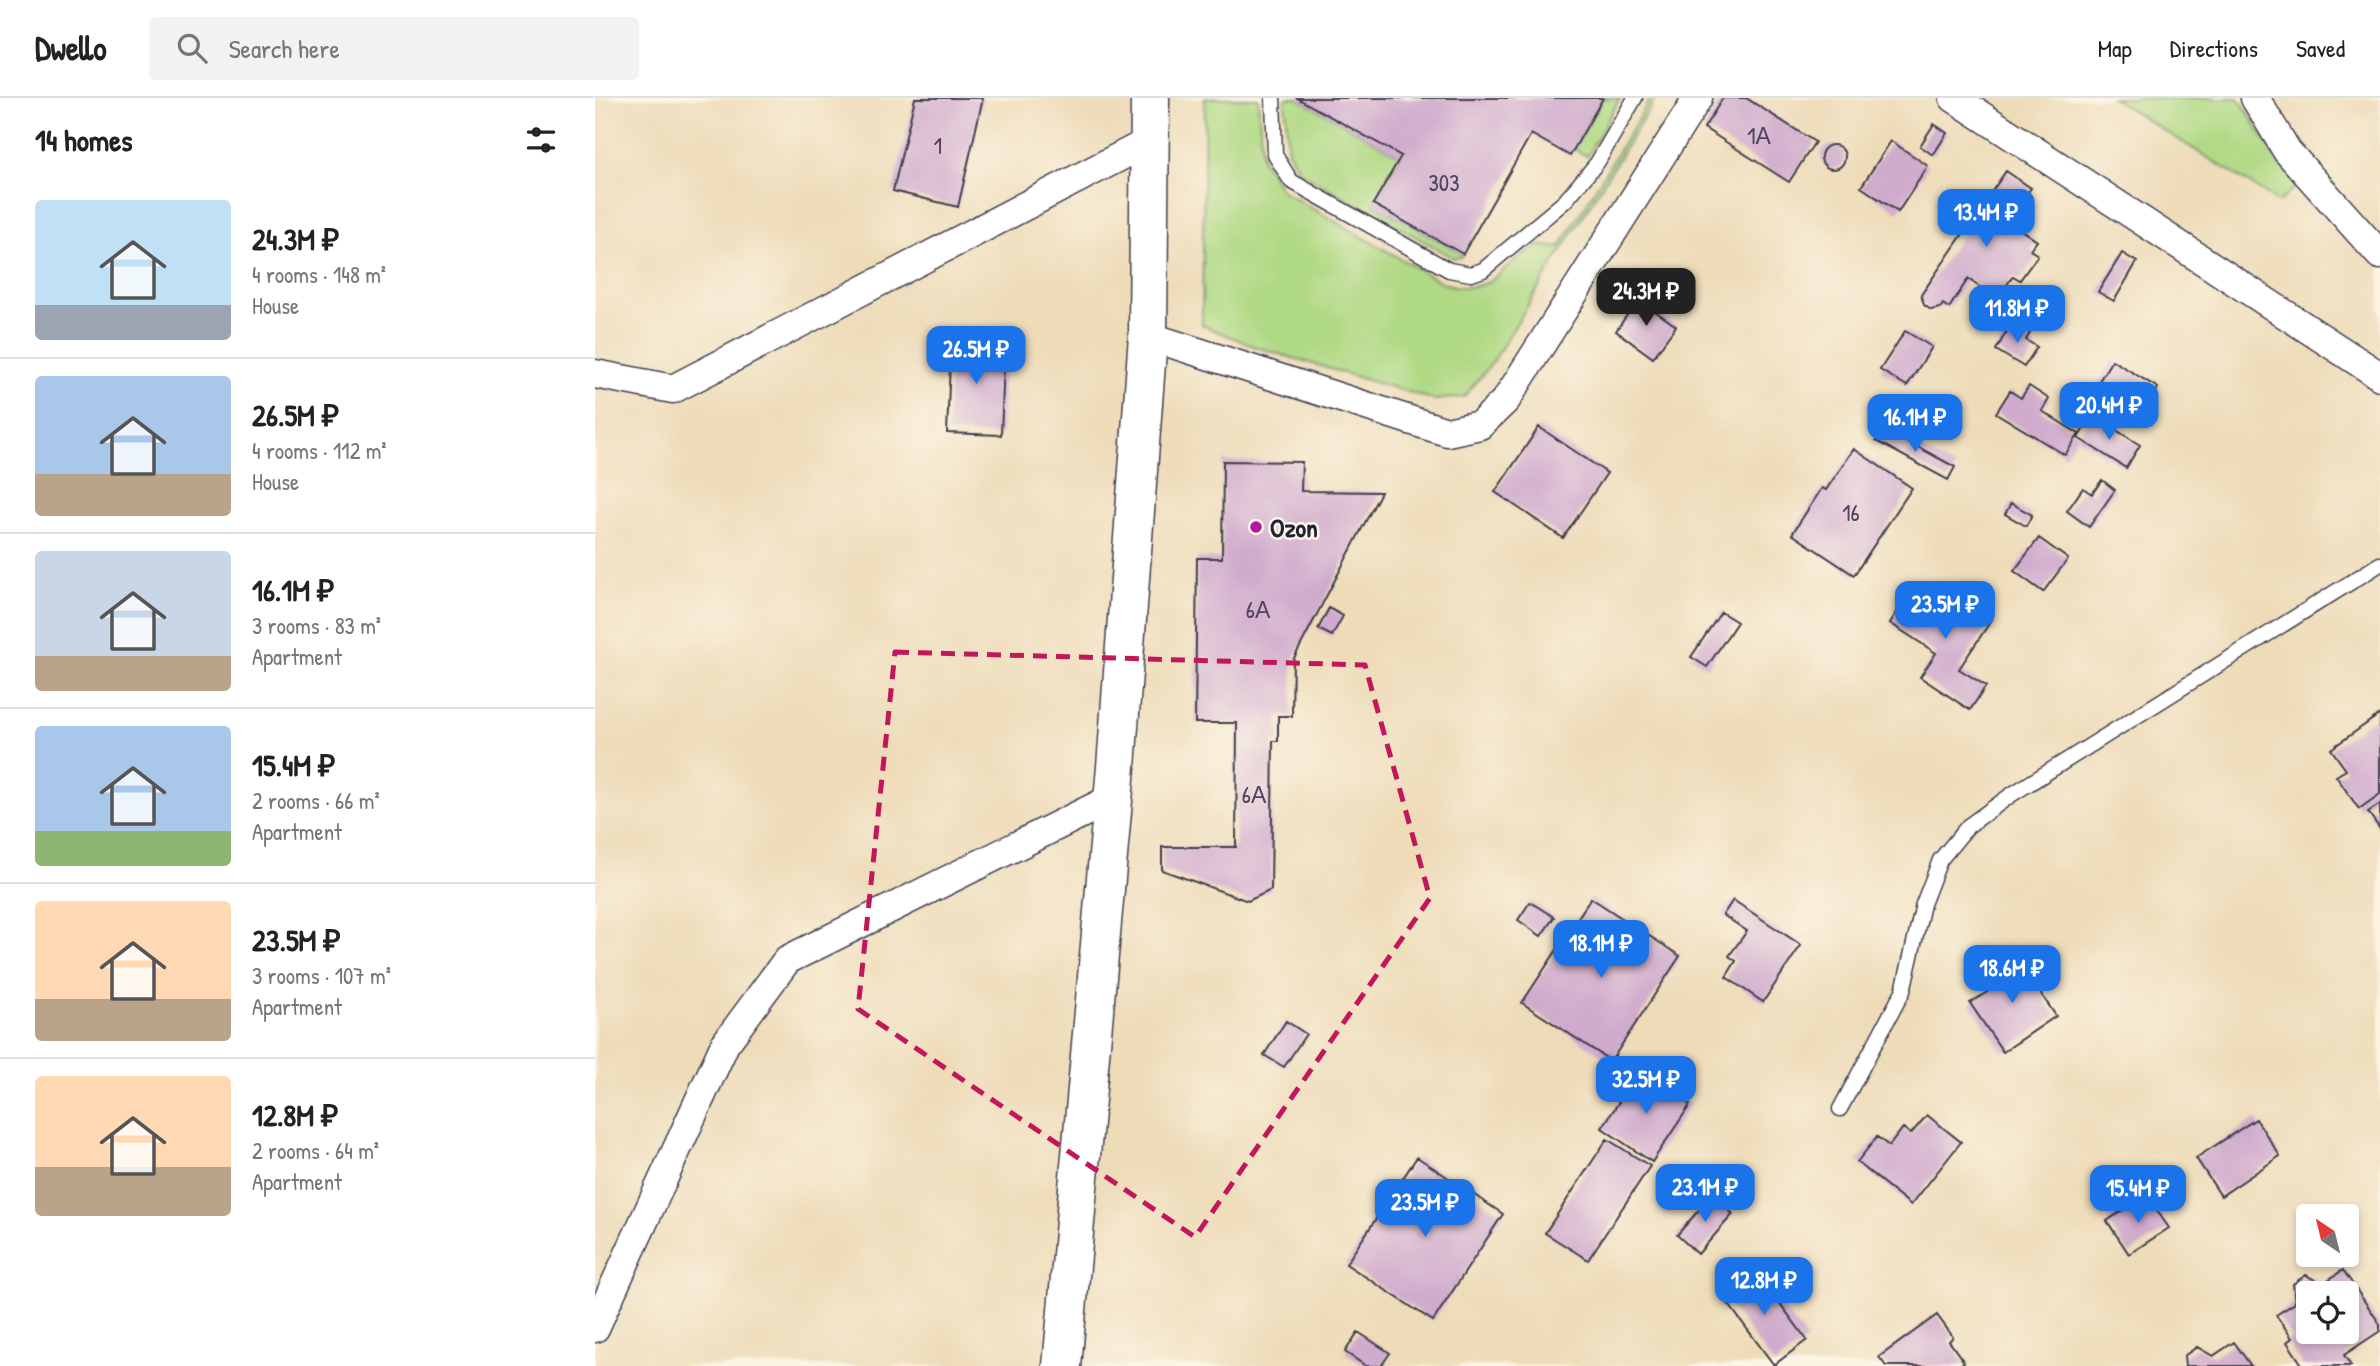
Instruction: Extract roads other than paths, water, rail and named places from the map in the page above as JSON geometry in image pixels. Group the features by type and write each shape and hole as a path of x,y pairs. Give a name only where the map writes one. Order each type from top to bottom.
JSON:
{"street":[{"path":"1062,1366 1113,798 1148,336 1150,98"},
{"path":"1148,336 1447,432 1479,425 1506,400 1698,98"},
{"path":"1954,98 2380,376"},
{"path":"2255,98 2287,151 2380,255"},
{"path":"595,373 673,388 1150,141"},
{"path":"595,1328 725,1044 787,960 1113,798"}],"lane":[{"path":"1273,98 1275,155 1291,181 1449,270 1471,274 1492,263 1583,183 1635,98"},
{"path":"1840,1109 1903,991 1923,904 1940,860 1968,826 2011,795 2380,564"}],"place":[{"name":"Ozon","path":"1256,527"}]}
